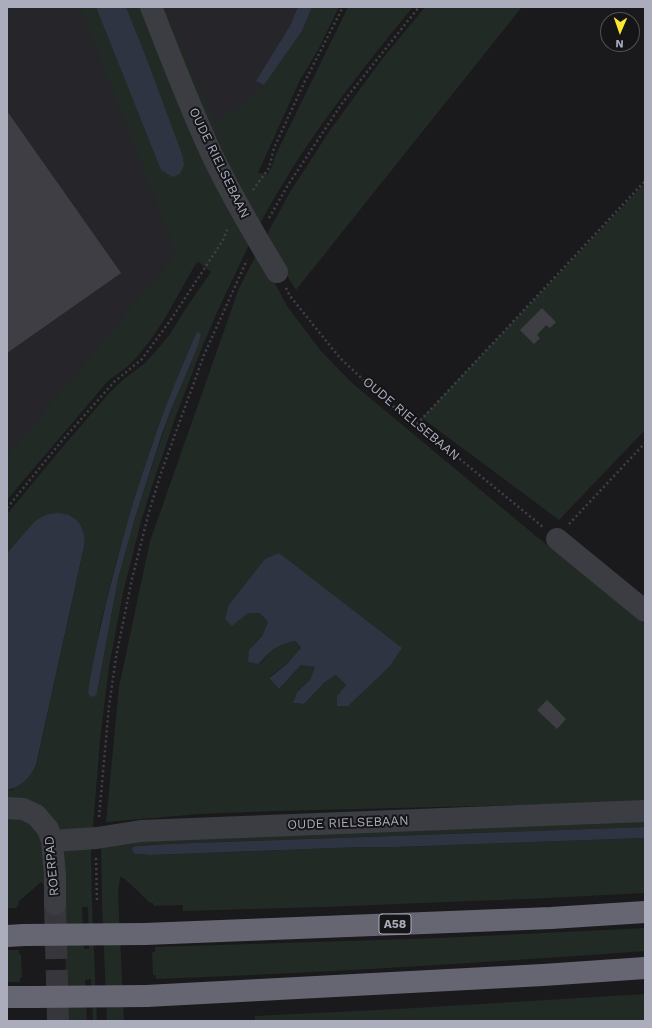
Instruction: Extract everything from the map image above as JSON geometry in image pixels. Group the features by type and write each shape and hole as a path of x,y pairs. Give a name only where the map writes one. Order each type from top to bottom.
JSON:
{"highway":[{"name":"A58","path":"15,935 145,934 551,918 645,912"},
{"path":"7,997 146,996 543,975 645,968"}],"street":[{"name":"OUDE RIELSEBAAN","path":"151,7 213,157 257,240 277,272"},
{"path":"557,539 645,611"},
{"name":"ROERPAD","path":"7,808 23,809 36,815 48,829 52,841 56,876 56,904"},
{"name":"OUDE RIELSEBAAN","path":"52,841 98,838 141,831 645,811"}],"path":[{"path":"7,508 60,443 114,382 142,359 172,318 223,240 230,222 239,206 254,189 268,168 274,148 304,83 343,7"},
{"path":"97,902 96,866 98,838 109,706 116,657 132,579 149,512 161,473 204,355 242,269 257,240 288,185 343,102 419,7"},
{"path":"417,424 645,181"},
{"name":"OUDE RIELSEBAAN","path":"277,272 290,296 340,358 387,402 417,424 557,539"},
{"path":"557,539 568,525 645,443"}],"shaded area":[{"path":"7,7 318,7 261,135 7,491"},
{"path":"80,7 96,7 161,170 146,57 126,7 145,7 249,245 203,345 176,416 141,522 123,593 109,667 100,741 93,828 67,834 7,803 7,790 11,790 33,771 36,766 85,542 82,527 72,516 63,513 34,522 7,553 7,514 110,392 125,378 145,363 160,346 170,334 211,272 198,262 195,265 164,320 137,357 127,367 108,381 7,500 7,457 176,254","holes":["201,334 198,346 170,412 135,518 118,579 97,693 95,654 100,626 117,559 151,448 184,361 192,343"]},
{"path":"157,7 165,7 216,125 264,85 303,31 313,7 339,7 318,50 300,80 258,173 268,174 276,154 348,7 413,7 371,58 331,111 294,166 260,224 254,222"},
{"path":"425,7 522,7 296,290 266,243 266,236 290,192 330,130 382,59"},
{"path":"645,183 645,430 559,520 422,418"},
{"path":"256,255 261,257 287,306 321,351 352,383 536,536 610,594 645,624 645,802 276,811 200,814 106,822 119,687 150,541 239,288","holes":["279,553 389,667 337,696 346,685 336,675 325,682 304,704 293,703 297,692 310,680 316,667 301,665 279,689 269,677 286,665 301,649 295,641 283,644 271,652 260,664 249,650 262,636 268,622 261,613 248,613"]},
{"path":"7,813 40,826 45,886 41,882 18,902 19,905 17,905 17,908 7,908"},
{"path":"645,816 645,827 167,844 133,847 132,850 134,854 150,855 645,838 645,893 324,907 183,911 183,905 153,906 153,903 150,903 125,879 120,877 118,893 124,1021 107,1021 101,846 106,841"},
{"path":"67,848 91,848 97,1021 93,1021 91,979 85,980 87,1021 68,1021 62,854","holes":["82,907 88,907 89,949 84,949"]},
{"path":"645,928 645,951 462,964 278,974 156,979 156,975 153,975 152,952 155,952 155,947 440,938"},
{"path":"7,950 19,950 19,954 21,954 22,977 20,978 20,982 7,982"},
{"path":"645,994 645,1021 255,1021 255,1016"}],"water":[{"path":"96,7 126,7 183,157 184,165 180,174 173,177 161,170"},
{"path":"298,7 312,7 302,31 264,85 256,81 290,26"},
{"path":"198,332 201,334 198,346 170,412 135,518 118,579 97,693 94,697 90,696 88,693 89,685 98,640 129,517 150,450 166,407 183,364"},
{"path":"59,513 70,516 78,522 83,530 85,542 36,765 31,774 21,784 7,790 7,553 34,522 46,515"},
{"path":"279,553 402,648 389,667 348,706 337,706 337,696 346,685 336,675 325,682 304,704 293,703 297,692 310,680 315,667 301,665 279,689 269,678 286,665 301,648 295,641 279,646 267,655 259,664 248,662 249,650 262,636 268,622 260,613 248,613 232,626 225,619 229,605 265,559"},
{"path":"645,827 645,838 150,855 134,854 132,850 133,847 137,846 167,844"}],"building":[{"path":"7,111 121,273 7,353"},
{"path":"542,308 556,322 550,328 546,325 537,335 540,338 534,344 520,330"},
{"path":"547,700 566,719 557,729 537,710"}],"tunnel":[{"path":"55,904 58,1021"}]}
